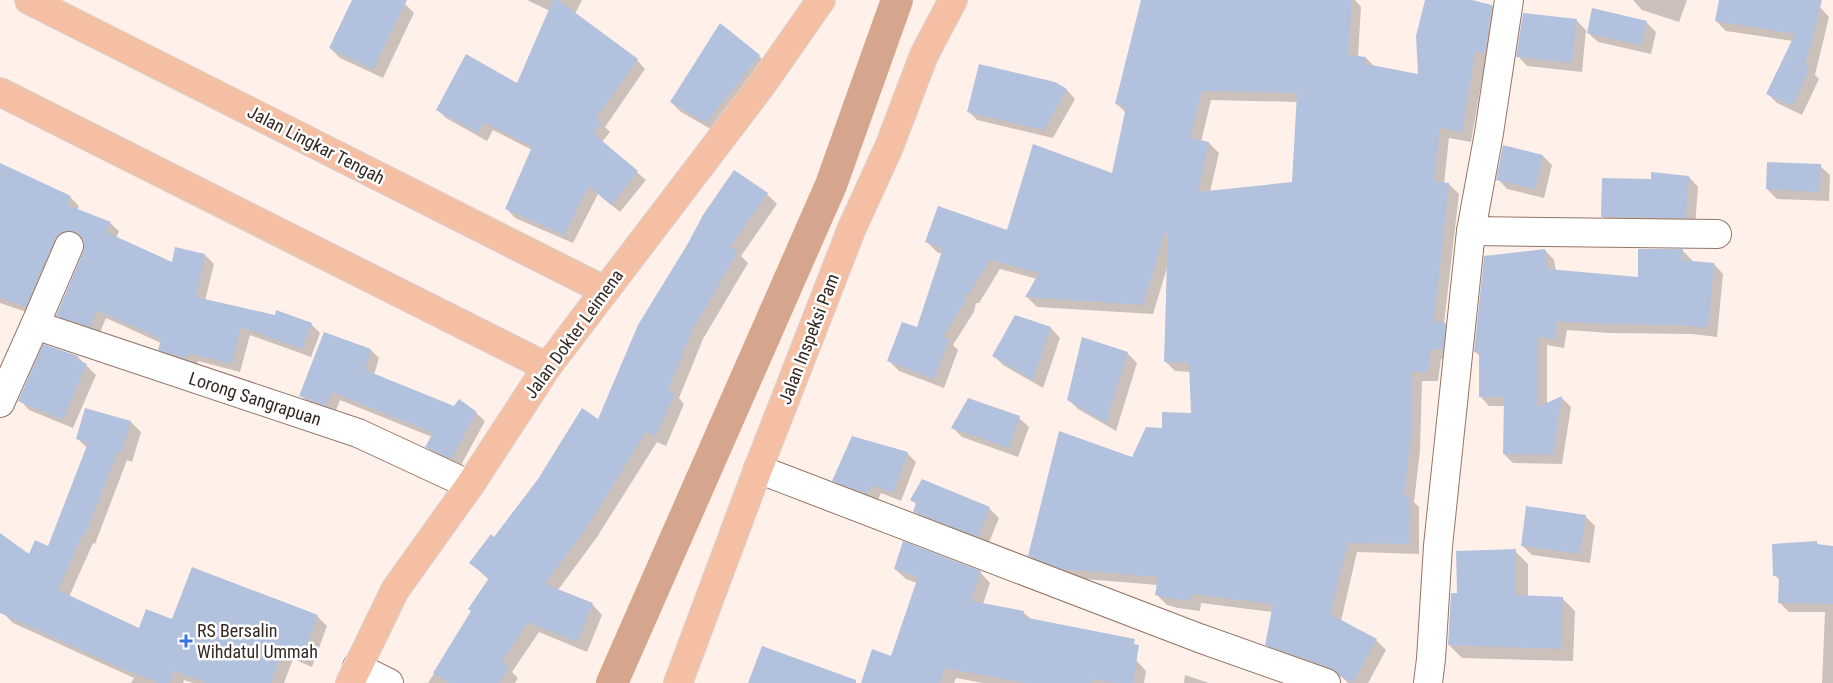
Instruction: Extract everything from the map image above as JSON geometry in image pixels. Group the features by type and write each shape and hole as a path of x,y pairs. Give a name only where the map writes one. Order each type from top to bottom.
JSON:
{"main road":[{"name":"Jalan Lingkar Tengah","path":"29,0 604,290"},
{"name":"Jalan Dokter Leimena","path":"354,675 395,590 470,486 548,367 604,290 761,86 821,0"},
{"name":"Jalan Inspeksi Pam","path":"678,683 758,469 852,228 889,147 924,55 953,0"},
{"path":"0,92 548,367"}],"street":[{"path":"1428,683 1438,546 1471,232 1489,133 1509,0"},
{"path":"1471,232 1717,234"},
{"path":"0,403 36,325 68,246"},
{"name":"Lorong Sangrapuan","path":"36,325 358,433 470,486"},
{"path":"758,469 1199,638 1326,683"},
{"path":"354,675 389,683"}],"building":[{"path":"352,0 407,0 373,70 329,48"},
{"path":"553,0 558,0 638,59 596,118 602,122 594,134 638,171 611,205 589,186 564,235 505,209 532,147 484,122 478,133 436,110 466,54 517,83"},
{"path":"1141,0 1352,0 1348,55 1366,57 1366,64 1418,74 1416,36 1425,0 1472,0 1492,5 1485,53 1475,52 1462,132 1440,128 1434,181 1449,183 1434,321 1446,323 1443,350 1431,349 1428,372 1412,372 1411,439 1404,496 1410,496 1409,544 1348,543 1330,614 1377,639 1353,683 1331,668 1265,645 1273,604 1191,594 1190,601 1167,598 1155,595 1158,577 1061,569 1028,556 1059,431 1132,457 1146,427 1162,428 1162,412 1191,413 1189,363 1164,362 1168,233 1165,233 1143,305 1025,297 1039,273 990,260 969,294 966,294 965,301 943,337 949,339 934,379 887,361 902,322 917,327 943,248 925,242 938,206 1007,230 1033,144 1112,173 1126,107 1115,104","holes":["1202,91 1297,93 1292,182 1198,192 1209,142 1190,138"]},
{"path":"1719,0 1822,0 1805,66 1810,68 1792,106 1766,94 1795,34 1715,21"},
{"path":"1592,8 1647,21 1641,45 1587,33"},
{"path":"1523,13 1577,19 1572,63 1516,57"},
{"path":"720,23 760,55 706,123 670,102"},
{"path":"979,64 1055,82 1067,89 1044,130 967,112"},
{"path":"1503,145 1543,155 1535,189 1496,180"},
{"path":"1767,162 1821,164 1820,192 1766,189"},
{"path":"0,163 71,196 67,205 111,222 106,232 172,262 175,247 205,254 196,297 275,315 276,310 312,323 302,349 241,327 232,364 189,353 187,359 158,350 161,339 97,310 90,327 56,316 83,252 84,244 82,237 75,232 67,231 59,234 55,239 26,307 0,298"},
{"path":"734,170 768,193 730,247 738,252 693,329 668,390 675,393 656,436 646,432 587,527 545,584 593,603 577,642 528,622 502,662 509,667 499,683 449,683 433,673 471,611 468,609 489,578 469,563 491,534 494,537 538,479 582,408 598,419 638,325 703,215"},
{"path":"1651,172 1689,176 1686,218 1601,217 1602,178 1651,179"},
{"path":"1545,249 1548,269 1638,277 1638,249 1683,249 1682,260 1714,263 1708,328 1682,325 1600,324 1558,321 1555,339 1538,337 1538,407 1562,396 1553,455 1503,454 1504,397 1479,397 1479,352 1474,352 1484,256"},
{"path":"1015,315 1051,327 1033,380 992,356"},
{"path":"324,332 371,349 365,370 454,406 459,399 477,412 451,459 425,447 433,433 332,392 326,406 299,396"},
{"path":"1082,337 1128,352 1106,423 1067,400"},
{"path":"43,344 78,356 77,360 87,364 63,420 18,401"},
{"path":"968,398 1020,416 1009,448 951,428"},
{"path":"85,408 131,421 122,452 118,451 85,535 83,534 58,590 139,628 146,609 172,619 192,567 318,615 302,658 283,650 271,683 207,683 174,671 170,683 159,683 118,667 0,613 0,533 29,554 35,540 48,546 88,443 76,439"},
{"path":"852,436 908,452 893,493 872,485 868,494 832,481"},
{"path":"922,479 990,507 978,537 913,512 916,503 910,500"},
{"path":"1526,506 1586,515 1580,554 1521,546"},
{"path":"903,541 981,571 971,601 1024,611 1023,617 1135,639 1134,644 1139,645 1133,683 1114,683 1092,679 1091,683 1026,683 945,668 940,683 861,683 872,649 891,656 918,577 894,569"},
{"path":"1817,541 1817,544 1833,546 1833,604 1778,603 1779,576 1773,576 1772,544"},
{"path":"1516,549 1516,595 1563,597 1561,649 1448,645 1451,593 1457,593 1456,551"},
{"path":"762,646 856,680 856,683 748,683"}],"waterway":[{"path":"612,683 831,185 897,0"}],"place":[{"name":"RS Bersalin Wihdatul Ummah","path":"186,641"}]}
